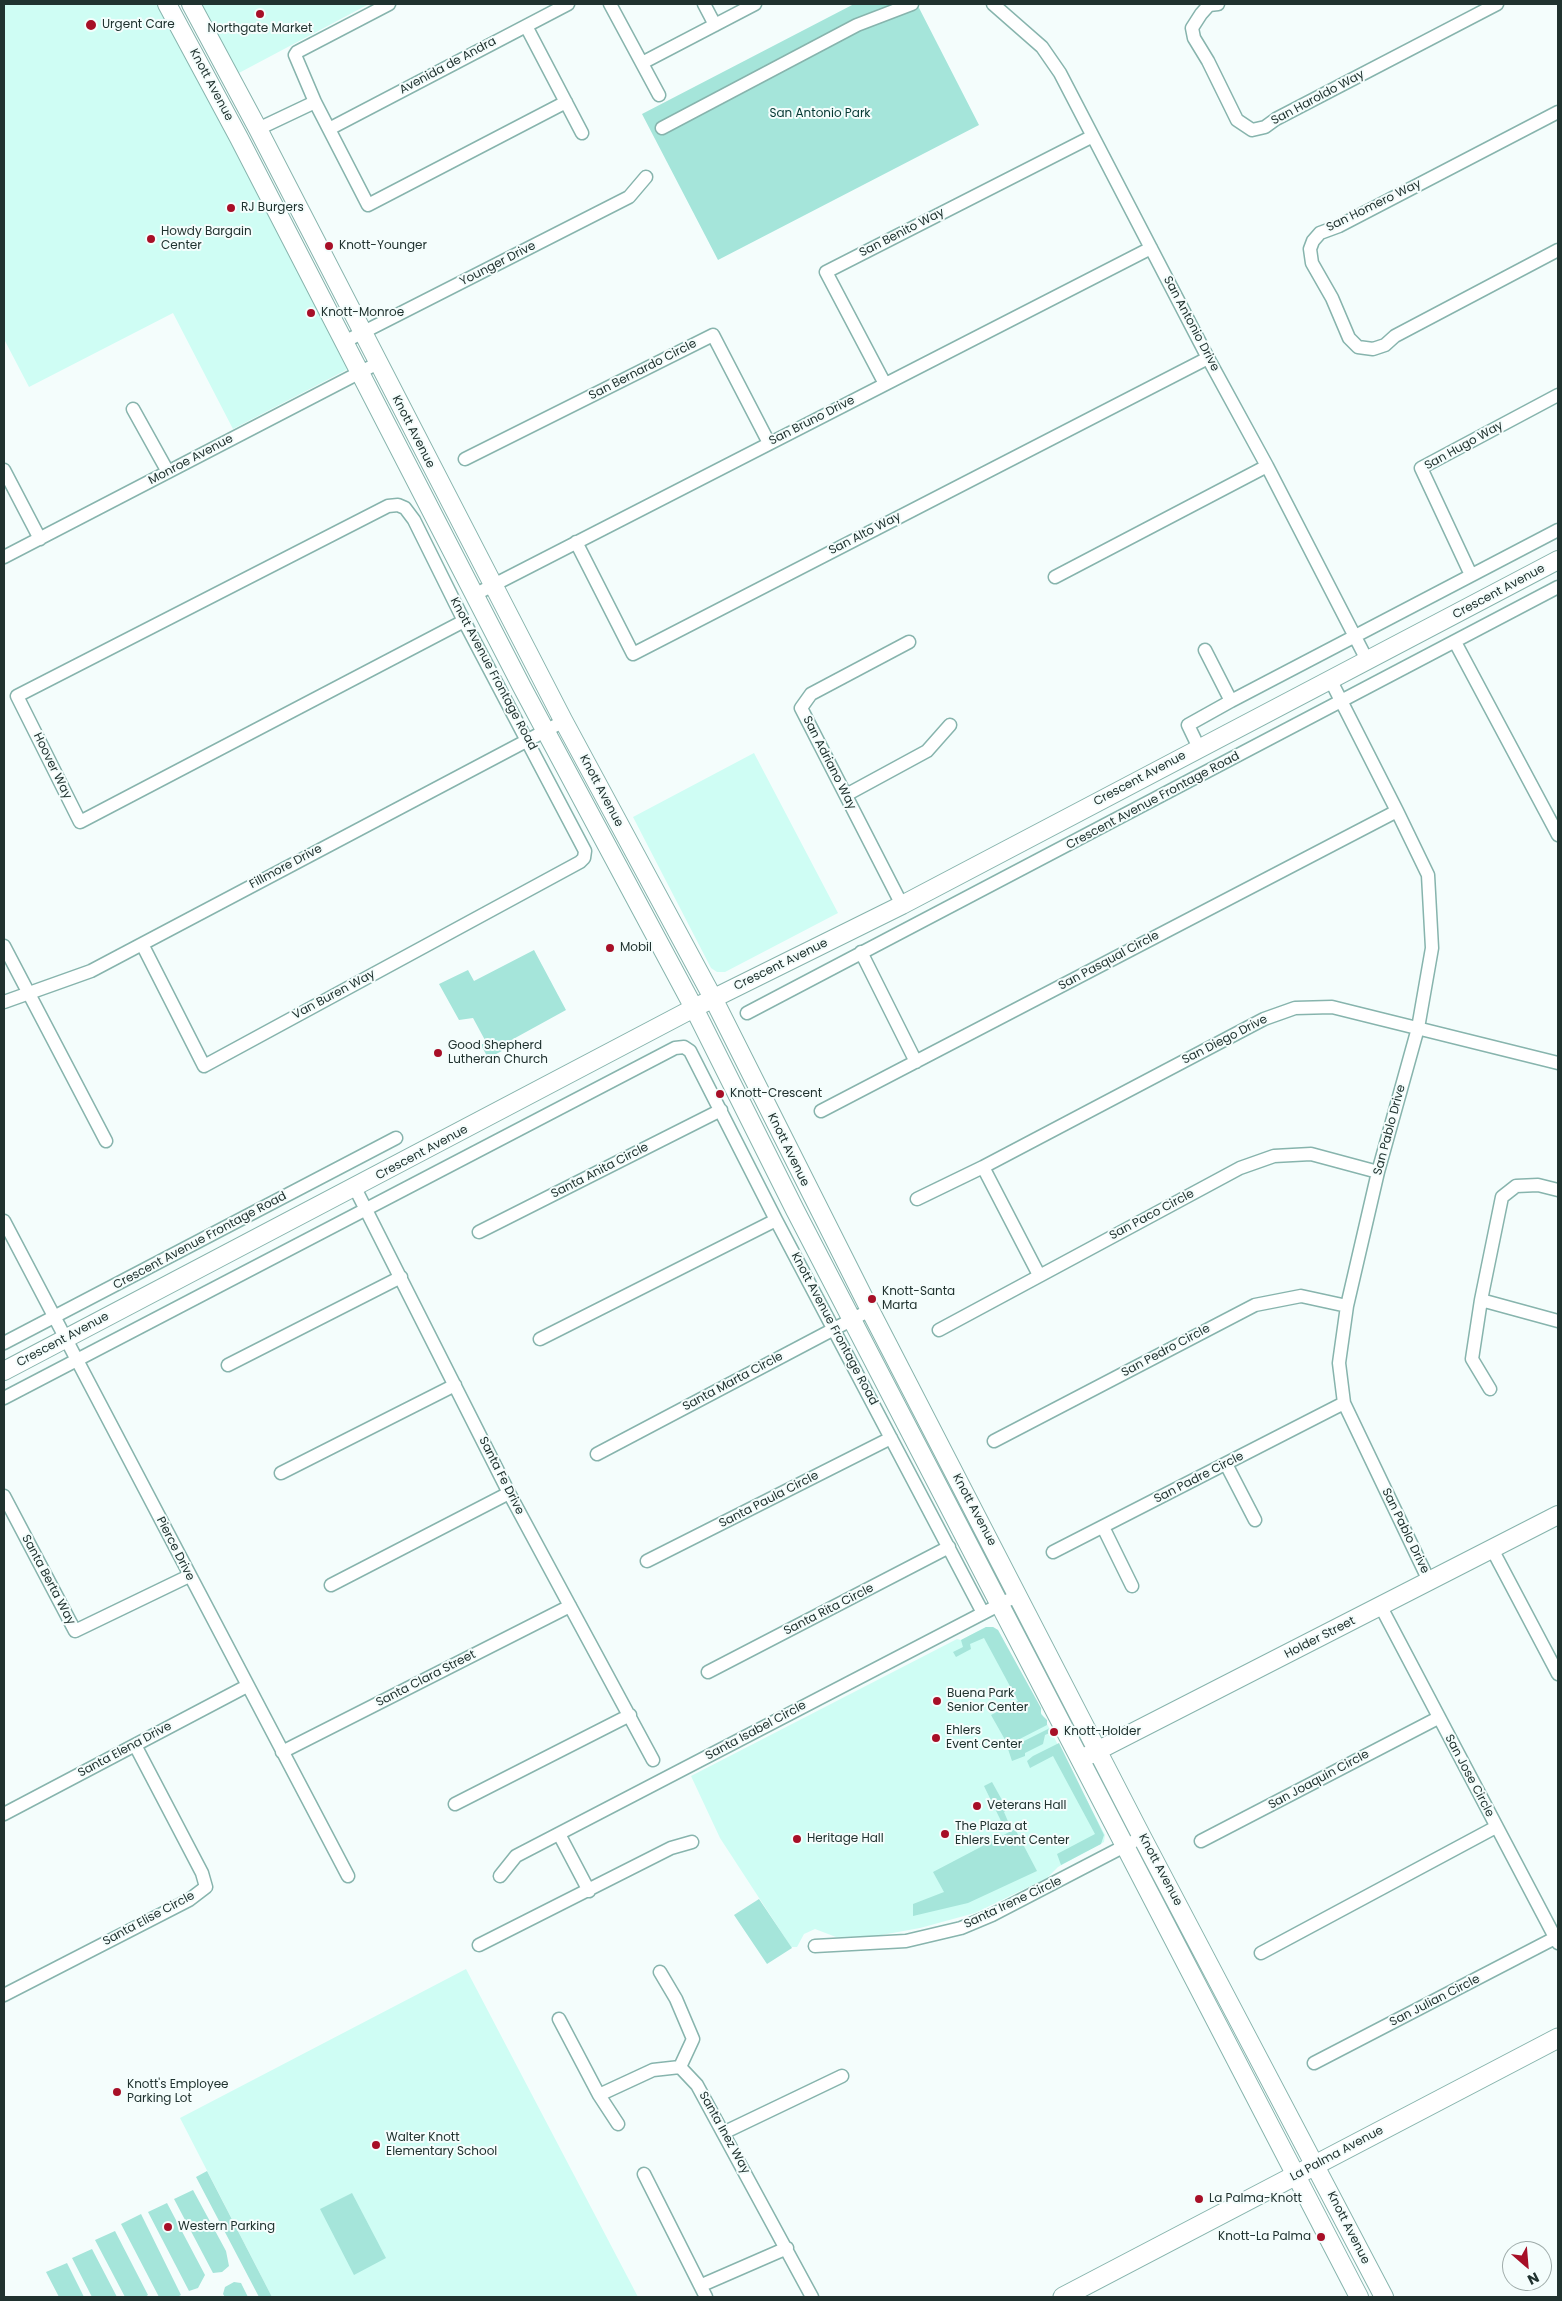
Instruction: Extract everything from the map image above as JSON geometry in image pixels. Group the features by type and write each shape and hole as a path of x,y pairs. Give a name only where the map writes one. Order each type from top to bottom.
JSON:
{"main road":[{"name":"Knott Avenue","path":"167,4 240,138 380,414 545,730 694,1008 852,1319 1359,2297"},
{"name":"Knott Avenue","path":"191,4 258,129 564,721 713,998 870,1310 1142,1837 1384,2297"},
{"path":"240,138 258,129"},
{"name":"Crescent Avenue","path":"4,1371 713,998 902,905 1558,560"},
{"path":"604,841 623,832"},
{"name":"Holder Street","path":"1080,1760 1558,1516"},
{"name":"La Palma Avenue","path":"1063,2297 1558,2038"}],"street":[{"path":"389,4 297,52 295,55 315,102 368,205 566,102"},
{"name":"Avenida de Andra","path":"329,129 568,4"},
{"path":"610,4 659,95"},
{"path":"704,4 715,25"},
{"path":"642,63 755,4"},
{"path":"662,128 857,25 912,4"},
{"name":"San Antonio Drive","path":"993,4 1042,47 1060,73 1091,137 1267,466 1367,660"},
{"name":"San Haroldo Way","path":"1218,4 1210,5 1201,14 1192,28 1194,38 1238,120 1252,130 1265,127 1276,119 1497,4"},
{"path":"526,26 582,133"},
{"path":"258,129 315,102"},
{"name":"San Homero Way","path":"1558,112 1339,226 1320,233 1313,241 1310,249 1312,263 1332,298 1349,338 1358,347 1374,349 1386,345 1395,336 1558,250"},
{"name":"San Benito Way","path":"885,384 826,272 1091,137"},
{"name":"Younger Drive","path":"344,342 629,197 646,177"},
{"name":"San Bruno Drive","path":"474,594 1151,248"},
{"name":"San Bernardo Circle","path":"465,459 713,335 769,443"},
{"name":"San Alto Way","path":"576,542 633,654 1208,358"},
{"name":"Monroe Avenue","path":"4,558 378,362"},
{"name":"San Hugo Way","path":"1471,575 1421,468 1558,395"},
{"path":"133,409 168,472"},
{"path":"1056,577 1267,466"},
{"path":"4,470 40,539"},
{"name":"Knott Avenue Frontage Road","path":"388,506 398,505 405,508 414,520 464,621 585,851 584,858"},
{"name":"Hoover Way","path":"388,506 18,696 80,822 464,621"},
{"name":"Crescent Avenue Frontage Road","path":"1199,748 1188,725 1558,530"},
{"name":"Crescent Avenue Frontage Road","path":"747,1013 1558,587"},
{"name":"San Adriano Way","path":"902,905 801,708 811,694 909,642"},
{"path":"1455,642 1558,834"},
{"path":"1205,650 1231,701"},
{"name":"San Pablo Drive","path":"1331,681 1428,875 1432,948 1418,1028 1378,1172 1347,1306 1339,1364 1344,1403 1430,1583"},
{"name":"Fillmore Drive","path":"4,1002 91,971 564,721"},
{"path":"846,795 927,751 950,726"},
{"name":"San Pasqual Circle","path":"821,1111 1397,810"},
{"name":"Van Buren Way","path":"142,944 204,1066 584,858"},
{"path":"4,946 106,1140"},
{"path":"861,952 916,1062"},
{"name":"San Diego Drive","path":"917,1199 983,1167 1264,1019 1295,1008 1332,1007 1558,1063"},
{"name":"Knott Avenue Frontage Road","path":"684,1047 690,1051 776,1220 983,1613"},
{"name":"Crescent Avenue","path":"4,1398 675,1048 684,1047"},
{"name":"Santa Anita Circle","path":"478,1232 721,1110"},
{"name":"Crescent Avenue Frontage Road","path":"4,1343 396,1138"},
{"name":"San Paco Circle","path":"939,1330 1240,1168 1274,1156 1311,1154 1378,1172"},
{"path":"983,1167 1039,1275"},
{"path":"1490,1389 1472,1359 1481,1300 1502,1197 1516,1186 1538,1185 1558,1190"},
{"name":"Santa Fe Drive","path":"355,1188 509,1493 653,1760"},
{"path":"540,1339 776,1220"},
{"name":"Pierce Drive","path":"4,1221 64,1339 348,1876"},
{"path":"228,1365 401,1277"},
{"name":"San Pedro Circle","path":"994,1441 1255,1305 1301,1296 1347,1306"},
{"path":"1481,1300 1558,1321"},
{"name":"Santa Marta Circle","path":"597,1454 870,1310"},
{"path":"281,1473 455,1385"},
{"name":"San Padre Circle","path":"1053,1552 1344,1403"},
{"name":"Santa Paula Circle","path":"648,1561 891,1438"},
{"path":"1226,1464 1255,1520"},
{"path":"331,1584 509,1493"},
{"name":"Santa Berta Way","path":"4,1496 75,1631 189,1576"},
{"path":"1103,1526 1132,1586"},
{"name":"Santa Rita Circle","path":"708,1672 949,1547"},
{"path":"1492,1549 1558,1674"},
{"name":"Santa Isabel Circle","path":"500,1876 516,1856 1018,1595"},
{"name":"Santa Clara Street","path":"282,1752 570,1606"},
{"name":"San Jose Circle","path":"1381,1607 1557,1941"},
{"name":"Santa Elena Drive","path":"4,1814 247,1686"},
{"path":"456,1804 630,1715"},
{"name":"San Joaquin Circle","path":"1201,1841 1438,1718"},
{"name":"Santa Elise Circle","path":"4,1995 189,1900 206,1887 202,1873 135,1745"},
{"path":"1261,1952 1496,1827"},
{"path":"559,1834 589,1891"},
{"name":"Santa Irene Circle","path":"815,1946 906,1941 960,1928 992,1915 1142,1837"},
{"path":"478,1945 589,1891 671,1848 692,1842"},
{"name":"San Julian Circle","path":"1314,2063 1557,1941"},
{"path":"599,2095 653,2070 680,2067 693,2039 676,1999 660,1972"},
{"path":"559,2019 599,2095 618,2124"},
{"name":"Santa Inez Way","path":"680,2067 697,2085 812,2297"},
{"path":"723,2133 842,2076"},
{"path":"644,2174 704,2291 787,2248"}],"shaded area":[{"path":"4,4 160,4 350,368 233,429 173,313 29,387 4,339"},
{"path":"200,4 369,4 237,74"},
{"path":"754,753 838,913 725,972 717,972 711,968 633,817"},
{"name":"Ehlers Event Center","path":"986,1627 993,1627 998,1630 1105,1835 1104,1842 1058,1867 1047,1878 975,1913 920,1928 876,1936 836,1937 815,1929 804,1934 797,1947 791,1947 720,1838 691,1776 957,1639 961,1640"},
{"name":"Walter Knott Elementary School","path":"466,1969 638,2297 272,2297 180,2118"}],"green space":[{"name":"San Antonio Park","path":"854,4 917,4 979,125 718,260 642,114"},
{"path":"534,950 566,1010 506,1043 502,1047 502,1051 488,1058 481,1045 486,1042 473,1018 459,1020 439,984 468,970 474,981"},
{"path":"986,1627 993,1627 998,1630 1041,1708 1041,1714 1047,1720 1047,1725 1008,1745 991,1715 1018,1701 984,1638 970,1644 971,1649 956,1657 953,1652 963,1647 961,1640"},
{"path":"1050,1728 1052,1732 1045,1735 1043,1744 1025,1753 1025,1756 1012,1761 1008,1749"},
{"path":"1059,1743 1104,1835 1101,1844 1061,1865 1057,1854 1095,1834 1053,1756 1030,1768 1027,1761"},
{"path":"992,1782 1002,1800 1007,1801 1010,1806 1004,1812 1010,1826 1001,1830 996,1825 1001,1821 984,1786"},
{"path":"1015,1829 1037,1871 968,1903 913,1916 913,1904 944,1892 933,1872"},
{"path":"759,1899 792,1948 767,1964 734,1915"},
{"path":"207,2171 272,2297 259,2297 196,2177"},
{"path":"193,2190 226,2251 229,2266 222,2272 213,2273 174,2199"},
{"path":"352,2193 386,2258 354,2275 320,2209"},
{"path":"167,2203 205,2275 198,2288 189,2291 148,2212"},
{"path":"141,2214 181,2295 177,2297 159,2297 121,2224"},
{"path":"115,2231 148,2295 145,2297 125,2297 95,2240"},
{"path":"92,2249 117,2297 92,2297 72,2258"},
{"path":"67,2263 84,2297 59,2297 46,2272"},
{"path":"234,2282 241,2283 248,2297 225,2297 223,2294 225,2287"}],"place":[{"name":"Northgate Market","path":"260,14"},
{"name":"Urgent Care","path":"91,25"},
{"name":"RJ Burgers","path":"231,208"},
{"name":"Howdy Bargain Center","path":"151,239"},
{"name":"Knott-Younger","path":"329,246"},
{"name":"Knott-Monroe","path":"311,313"},
{"name":"Mobil","path":"610,948"},
{"name":"Good Shepherd Lutheran Church","path":"438,1053"},
{"name":"Knott-Crescent","path":"720,1094"},
{"name":"Knott-Santa Marta","path":"872,1299"},
{"name":"Buena Park Senior Center","path":"937,1701"},
{"name":"Knott-Holder","path":"1054,1732"},
{"name":"Ehlers Event Center","path":"936,1738"},
{"name":"Veterans Hall","path":"977,1806"},
{"name":"The Plaza at Ehlers Event Center","path":"945,1834"},
{"name":"Heritage Hall","path":"797,1839"},
{"name":"Knott's Employee Parking Lot","path":"117,2092"},
{"name":"Walter Knott Elementary School","path":"376,2145"},
{"name":"La Palma-Knott","path":"1199,2199"},
{"name":"Western Parking","path":"168,2227"},
{"name":"Knott-La Palma","path":"1321,2237"}]}
